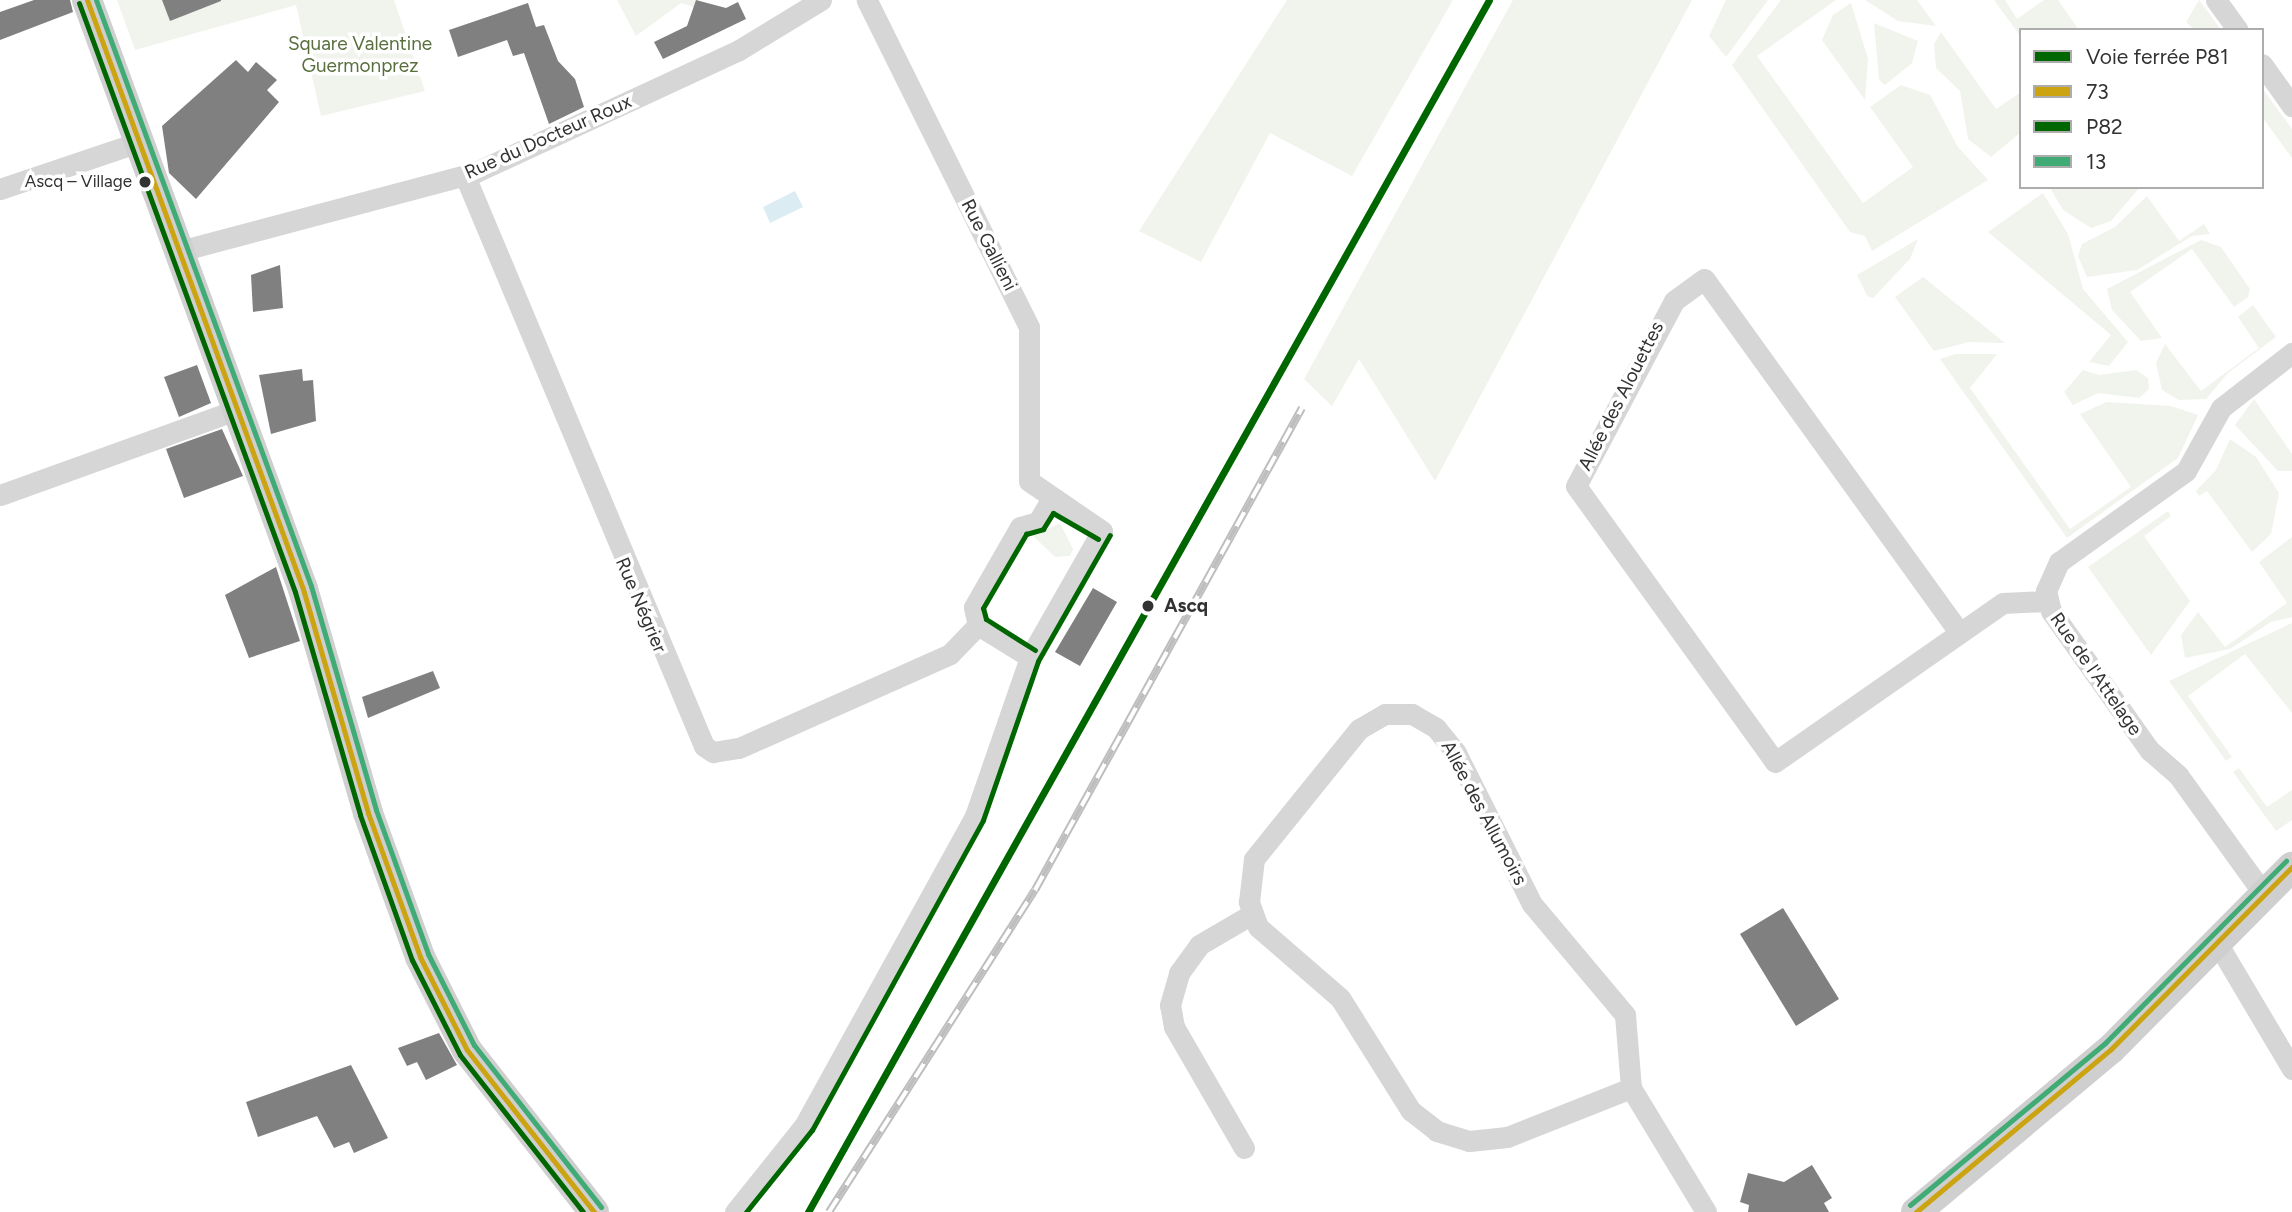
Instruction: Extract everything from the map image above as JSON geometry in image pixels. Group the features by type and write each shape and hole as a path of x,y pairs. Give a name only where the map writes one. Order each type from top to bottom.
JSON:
{"street":[{"path":"87,0 136,143 303,589 368,813 420,957 467,1050 594,1212"},
{"name":"Rue du Docteur Roux","path":"177,252 465,176 739,50 821,0"},
{"name":"Rue Gallieni","path":"867,0 1029,327 1027,471 1033,488 1050,501"},
{"path":"2216,0 2237,28"},
{"path":"2264,67 2292,106"},
{"path":"0,189 136,143"},
{"name":"Rue Négrier","path":"465,176 705,746 713,752 739,748 950,654 978,625"},
{"name":"Allée des Alouettes","path":"1959,632 1704,279 1674,300 1576,486 1775,762 1959,632 2008,601 2046,601"},
{"name":"Rue de l'Attelage","path":"2266,897 2178,775 2150,751 2046,601 2059,562 2186,471 2221,408 2292,353"},
{"path":"0,495 236,410"},
{"path":"735,1212 804,1126 975,816 1030,657 1102,531 1050,501 1038,522 1020,527 974,607 978,625 1030,657"},
{"name":"Allée des Allumoirs","path":"1252,914 1254,859 1359,729 1398,712 1424,719 1456,753 1544,922 1625,1015 1631,1088 1706,1212"},
{"path":"1916,1212 2045,1108 2219,946 2292,867"},
{"path":"1244,1148 1174,1027 1170,1005 1180,973 1199,945 1252,914 1274,946 1340,998 1411,1111 1437,1131 1469,1141 1507,1137 1631,1088"},
{"path":"2219,946 2292,1069"}],"green space":[{"name":"Square Valentine Guermonprez","path":"117,0 394,0 425,91 321,116 296,5 135,50"},
{"path":"617,0 696,0 694,7 681,3 636,36"},
{"path":"1287,0 1453,0 1352,176 1270,133 1201,262 1139,231"},
{"path":"1513,0 1692,0 1435,481 1359,359 1332,406 1304,379"},
{"path":"1726,0 1768,0 1726,57 1709,36"},
{"path":"1781,0 1836,0 1757,56 1863,203 1913,167 1870,107 1901,85 1930,95 1958,147 1988,180 1872,251 1865,236 1850,232 1732,65"},
{"path":"1865,0 1917,0 1936,26 1898,21"},
{"path":"1994,0 2005,0 2017,19 2044,0 2058,0 2078,28 2019,28 2019,34"},
{"path":"2199,0 2220,28 2193,28 2186,22"},
{"path":"1851,3 1868,59 1865,100 1822,40 1833,15"},
{"path":"1874,23 1918,41 1912,63 1885,85 1879,80"},
{"path":"1941,32 1996,109 2019,93 2019,134 1991,157 1968,139 1960,91 1936,68 1934,44"},
{"path":"2264,91 2292,129 2292,158 2264,120"},
{"path":"2051,189 2138,189 2111,221 2091,228 2063,210"},
{"path":"2043,193 2068,234 2083,289 2128,342 2109,366 2089,362 2111,335 1988,232"},
{"path":"2147,196 2179,241 2204,224 2210,234 2192,236 2137,270 2087,277 2078,256 2082,244 2115,227"},
{"path":"1918,239 1910,259 1873,298 1867,296 1857,275"},
{"path":"2201,240 2221,247 2250,289 2248,297 2234,307 2192,249 2130,292 2162,338 2141,341 2112,310 2107,289"},
{"path":"1923,277 2005,343 1969,342 1934,351 1895,297"},
{"path":"2253,305 2276,337 2228,373 2206,399 2179,400 2162,390 2156,363 2165,344 2201,391 2259,348 2238,317"},
{"path":"1955,354 1997,354 1970,388 2070,529 2131,487 2080,414 2107,402 2171,406 2198,415 2178,458 2067,538 1940,359"},
{"path":"2083,370 2099,375 2136,370 2148,378 2149,389 2139,398 2098,393 2073,405 2064,392"},
{"path":"2254,399 2292,454 2292,471 2278,471 2235,425"},
{"path":"2230,439 2256,457 2279,493 2271,534 2252,552 2207,491 2199,496 2196,491 2216,470"},
{"path":"2168,511 2171,516 2144,536 2190,601 2151,655 2088,567"},
{"path":"1060,523 1073,549 1070,556 1055,557 1028,531 1040,533"},
{"path":"2292,537 2292,617 2271,622 2230,649 2185,658 2181,635 2198,612 2225,647 2287,603 2259,562"},
{"path":"2292,623 2292,713 2245,654 2188,696 2232,757 2226,761 2169,681"},
{"path":"2239,768 2267,807 2292,790 2292,820 2276,831 2233,772"}],"shaded area":[{"path":"795,191 803,207 770,223 763,207"}],"building":[{"path":"34,0 70,0 73,12 0,40 0,12"},
{"path":"162,0 221,0 221,1 170,21"},
{"path":"696,0 726,8 738,2 746,19 663,59 654,42 687,26"},
{"path":"528,3 536,27 544,25 558,61 575,79 584,107 549,124 524,53 513,56 507,40 458,57 449,30"},
{"path":"236,60 248,72 256,62 277,80 267,90 279,102 196,199 169,173 162,126"},
{"path":"280,265 283,308 253,312 251,275"},
{"path":"197,365 211,403 179,417 164,377"},
{"path":"302,369 303,381 313,380 316,421 271,434 259,375"},
{"path":"222,429 243,476 184,498 166,449"},
{"path":"276,567 300,641 249,658 225,595"},
{"name":"Ascq","path":"1093,588 1117,602 1080,666 1055,652"},
{"path":"433,671 440,688 368,718 362,697"},
{"path":"1783,908 1839,999 1796,1026 1740,934"},
{"path":"439,1033 457,1065 426,1080 417,1062 407,1066 398,1048"},
{"path":"351,1065 388,1138 354,1153 349,1142 334,1148 317,1116 258,1137 246,1102"},
{"path":"1812,1165 1832,1198 1824,1203 1829,1212 1748,1212 1749,1205 1740,1202 1748,1173 1784,1182"}],"railway":[{"path":"829,1212 1035,890 1302,408"}],"rail line":[{"name":"P81","path":"808,1212 1489,0"}],"transit line":[{"name":"73","path":"87,0 303,589 368,813 420,957 467,1050 594,1212"},
{"name":"13","path":"96,0 311,586 376,810 428,954 474,1045 601,1207"},
{"name":"P82","path":"79,3 295,592 360,815 412,960 460,1055 583,1212"},
{"name":"P82","path":"1035,650 986,619 983,608 1026,534 1043,529 1053,513 1098,539"},
{"name":"P82","path":"746,1212 812,1130 983,820 1038,661 1110,535"},
{"name":"13","path":"1910,1205 2105,1043 2286,861"},
{"name":"73","path":"1916,1212 2111,1049 2292,867"}],"place":[{"name":"Ascq – Village","path":"145,182"},
{"name":"Ascq","path":"1148,606"}]}
